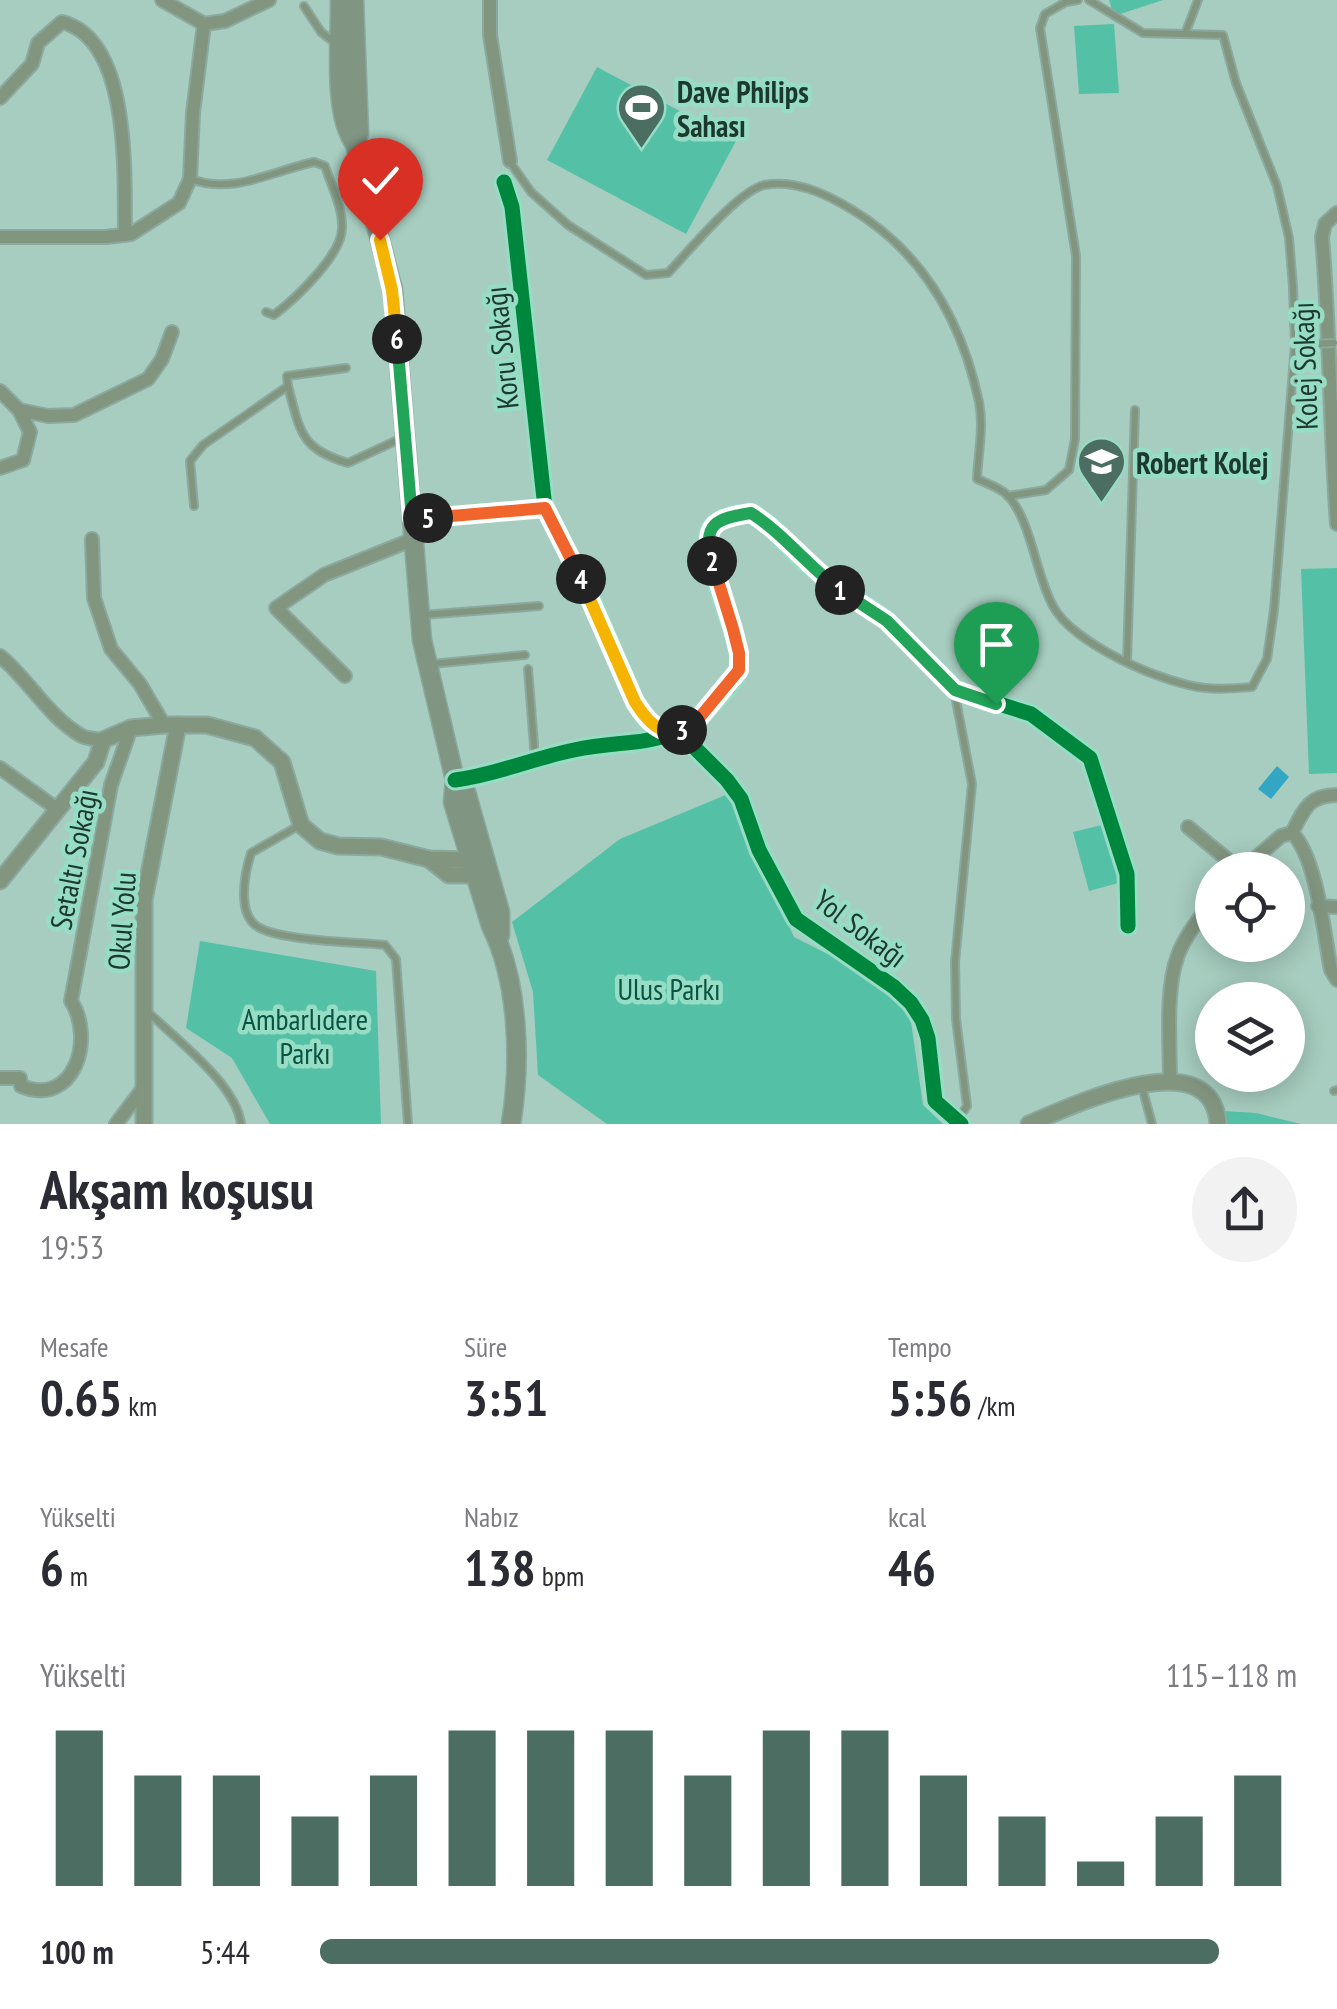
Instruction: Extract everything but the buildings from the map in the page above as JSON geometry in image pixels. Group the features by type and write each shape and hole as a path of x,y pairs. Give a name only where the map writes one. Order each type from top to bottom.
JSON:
{"main road":[{"path":"340,0 341,104 346,132 354,144 392,290 420,616 455,780 466,792 483,899 490,926 499,940 514,1018 511,1124"},
{"path":"354,0 358,133 354,144"},
{"path":"479,865 500,912 499,940"}],"street":[{"path":"162,0 204,24 225,21 269,0"},
{"path":"490,0 490,35 510,161"},
{"path":"0,98 32,64 38,43 49,31 62,22 76,26 105,60 123,128 124,234"},
{"path":"0,237 131,234 179,204 190,179 204,24"},
{"name":"Koru Sokağı","path":"504,182 514,225 545,508"},
{"name":"Kolej Sokağı","path":"1337,213 1325,224 1322,237 1337,524"},
{"path":"19,410 48,416 74,415 148,379 162,359 172,332"},
{"path":"0,392 19,410 30,432 23,460 0,468"},
{"path":"412,519 545,508"},
{"name":"Yol Sokağı","path":"545,508 591,599 635,702 647,720 659,730 684,737 741,800 765,863 796,919 894,986 911,1003 928,1038 935,1101 959,1123"},
{"path":"455,780 484,777 574,750 674,734 695,723 739,670 733,629 706,542 712,526 727,517 751,513 771,526 803,561 887,621 954,688 1030,714 1090,758 1127,874 1128,926"},
{"path":"345,676 276,608 324,575 414,539"},
{"path":"92,540 94,598 112,649 171,725"},
{"path":"0,656 81,736 103,740 131,728 207,725 255,738 282,762 301,824 320,841 338,846 381,847 429,859 479,865"},
{"name":"Okul Yolu","path":"144,1124 144,900 171,725"},
{"name":"Setaltı Sokağı","path":"0,1078 20,1078 22,1086 36,1092 58,1088 72,1074 82,1038 80,1015 71,1001 112,786 131,728"},
{"path":"3,872 96,762 103,740"},
{"path":"0,768 58,810"},
{"path":"1292,833 1307,802 1321,795 1337,795"},
{"path":"1188,827 1219,852"},
{"path":"1262,852 1280,836 1292,833"},
{"path":"1292,833 1300,841 1331,970 1337,980"},
{"path":"429,859 483,899"},
{"path":"449,876 479,865"},
{"path":"1318,906 1337,907"},
{"path":"1170,1080 1174,965 1195,926"},
{"path":"1029,1124 1075,1105 1170,1080 1201,1090 1217,1112 1218,1124"},
{"path":"116,1124 144,1087"}],"lane":[{"path":"1008,496 1046,490 1058,480 1069,470 1075,439 1076,256 1040,28 1045,14 1078,0"},
{"path":"510,161 532,192 568,225 646,275 668,274 730,208 761,186 792,185 825,194 873,222 917,264 944,301 980,403 978,479 1008,496 1024,526 1054,610 1086,638 1140,672 1188,684 1252,686 1267,660 1295,345 1288,238 1278,186 1240,96 1224,35 1142,34 1089,0"},
{"path":"1186,34 1198,0"},
{"path":"304,6 320,32 341,46"},
{"path":"190,179 205,185 232,185 314,162 325,166 343,222 342,236 298,295 274,315 266,312"},
{"path":"1295,345 1335,343"},
{"path":"346,368 287,376 301,436 323,455 348,463 405,436"},
{"path":"194,506 190,461 203,445 288,386"},
{"path":"1127,663 1135,410"},
{"path":"420,616 539,606"},
{"path":"429,664 525,655"},
{"path":"528,669 535,760"},
{"path":"954,688 972,784 955,962 956,1019 967,1106 959,1123"},
{"path":"301,824 251,852 246,870 246,913 256,927 279,934 385,944 396,960 408,1124"},
{"path":"144,1008 207,1068 239,1109 241,1124"},
{"path":"1142,1086 1152,1124"}],"green space":[{"path":"1109,0 1163,0 1114,16"},
{"path":"1114,24 1119,93 1079,94 1074,26"},
{"name":"Dave Philips Sahası","path":"597,67 736,141 686,234 547,160"},
{"path":"1337,568 1337,773 1309,774 1301,569"},
{"name":"Ulus Parkı","path":"728,794 794,937 875,978 898,999 911,1022 923,1105 943,1124 607,1124 538,1075 533,992 512,922 620,839"},
{"path":"1106,824 1122,882 1089,891 1073,832"},
{"name":"Ambarlıdere Parkı","path":"200,941 376,971 381,1124 270,1124 232,1058 186,1028"},
{"path":"1222,1111 1256,1113 1301,1124 1224,1124"}],"water":[{"path":"1277,766 1289,777 1271,799 1258,789"}],"cycle path":[{"path":"504,182 512,207 545,508 591,599 635,702 647,720 659,730 684,737 727,780 741,799 759,850 796,919 911,1003 928,1038 935,1101 961,1124"},
{"path":"455,780 574,750 650,740 682,728 698,717 732,683 739,664 736,640 712,567 710,530 723,519 751,513 771,526 803,561 887,621 955,690 1031,714 1090,758 1127,874 1128,926"}],"place":[{"name":"Dave Philips Sahası","path":"642,150"},
{"name":"Robert Kolej","path":"1101,504"}],"route":[{"path":"380,240 392,290 412,519 545,508 591,599 635,702 659,730 674,734 695,723 739,670 733,629 706,542 712,526 727,517 751,513 771,526 803,561 838,589 887,621 955,690 996,704"}]}
